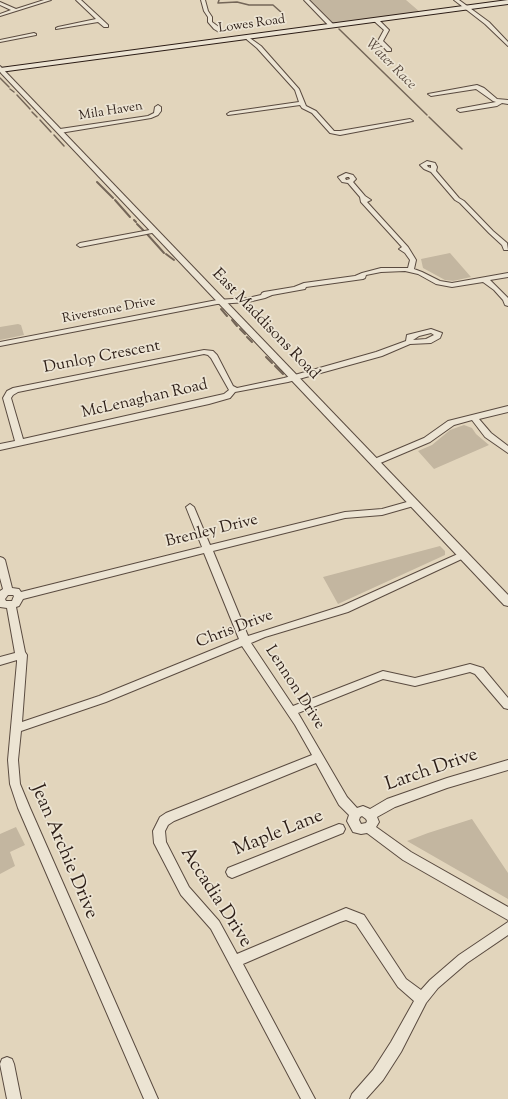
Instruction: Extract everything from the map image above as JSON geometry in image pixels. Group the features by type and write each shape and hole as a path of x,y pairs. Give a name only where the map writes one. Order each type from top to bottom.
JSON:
{"main road":[{"name":"Lowes Road","path":"1,69 508,2"}],"street":[{"path":"0,15 49,0"},
{"path":"78,0 106,26"},
{"path":"203,0 210,18 210,22 221,31 228,40"},
{"path":"206,6 208,0"},
{"path":"306,0 332,26"},
{"path":"456,0 487,23 508,45"},
{"path":"0,3 15,10"},
{"path":"58,28 99,20"},
{"path":"376,20 386,30 380,41 389,50"},
{"path":"0,41 34,34"},
{"path":"247,37 260,47 297,90 303,105 314,112 331,131 335,133 410,121"},
{"name":"East Maddisons Road","path":"1,69 508,602"},
{"path":"431,94 477,87 482,89 495,100 508,102"},
{"path":"460,110 501,102"},
{"path":"230,114 303,105"},
{"name":"Mila Haven","path":"60,131 149,117 155,115 158,111 158,107"},
{"path":"433,171 449,187 450,191 457,199 462,202 490,232 500,245 507,250"},
{"path":"350,182 362,197 363,201 393,235 401,249 407,252 413,260 410,270 420,273 435,282 448,285 487,282 508,275"},
{"path":"80,245 155,231"},
{"name":"Riverstone Drive","path":"0,344 222,302 256,298 298,288 318,286 330,282 366,277 390,271 410,270"},
{"path":"487,282 491,290 507,305"},
{"name":"McLenaghan Road","path":"0,447 211,400 226,396 232,390 240,390 294,377 382,353 409,342"},
{"name":"Dunlop Crescent","path":"20,443 7,398 10,393 16,390 203,352 210,353 213,356 232,390"},
{"path":"374,462 425,441 447,424 508,409"},
{"path":"474,417 488,435 508,450"},
{"name":"Brenley Drive","path":"19,596 345,515 382,512 414,503"},
{"name":"Lennon Drive","path":"190,507 251,652 291,711 343,801 355,814 353,817 354,825 361,829 369,828 407,856 508,914"},
{"name":"Chris Drive","path":"16,728 102,699 246,640 286,626 346,609 463,555"},
{"path":"0,560 8,591"},
{"path":"8,591 14,591 19,596 18,601 11,605 5,605 0,600 3,594 8,591"},
{"name":"Jean Archie Drive","path":"11,605 22,655 13,773 19,795 151,1099"},
{"path":"0,660 22,655"},
{"path":"291,711 384,675 415,682 470,668 479,671 508,704"},
{"name":"Accadia Drive","path":"308,1099 215,925 185,891 160,843 159,831 164,821 170,817 318,757"},
{"name":"Larch Drive","path":"370,815 398,800 447,783 508,765"},
{"path":"355,814 363,812 370,815 373,822 369,828"},
{"name":"Maple Lane","path":"232,872 339,829"},
{"path":"235,962 346,914 360,919 402,983 422,999"},
{"path":"357,1099 378,1075 396,1047 422,999 434,984 463,959 508,928"},
{"path":"7,1064 14,1099"}],"shaded area":[{"path":"309,0 406,0 420,12 333,24"},
{"path":"450,253 471,277 453,281 445,280 423,268 421,259"},
{"path":"18,324 21,325 24,335 0,340 0,327"},
{"path":"464,425 472,428 476,434 489,445 434,469 418,451 432,445 450,430"},
{"path":"440,546 445,551 445,555 338,604 323,577"},
{"path":"472,819 508,873 508,899 407,841"},
{"path":"16,827 25,845 10,852 15,866 0,874 0,834"}],"waterway":[{"name":"Water Race","path":"219,0 218,3 237,2 249,5 273,5 282,13 282,15"},
{"name":"Water Race","path":"339,29 427,115"},
{"name":"Water Race","path":"0,78 9,87"},
{"name":"Water Race","path":"10,89 14,92"},
{"name":"Water Race","path":"17,95 30,109"},
{"name":"Water Race","path":"32,112 37,117"},
{"name":"Water Race","path":"429,117 462,149"},
{"name":"Water Race","path":"40,120 51,132"},
{"name":"Water Race","path":"54,135 64,146"},
{"name":"Water Race","path":"97,182 113,198"},
{"name":"Water Race","path":"115,200 130,217"},
{"name":"Water Race","path":"137,224 145,232"},
{"name":"Water Race","path":"147,234 164,253"},
{"name":"Water Race","path":"166,254 174,260"},
{"name":"Water Race","path":"221,309 227,316"},
{"name":"Water Race","path":"232,320 237,326"},
{"name":"Water Race","path":"240,329 245,334"},
{"name":"Water Race","path":"247,337 252,342"},
{"name":"Water Race","path":"266,357 272,363"},
{"name":"Water Race","path":"275,366 283,374"}]}
